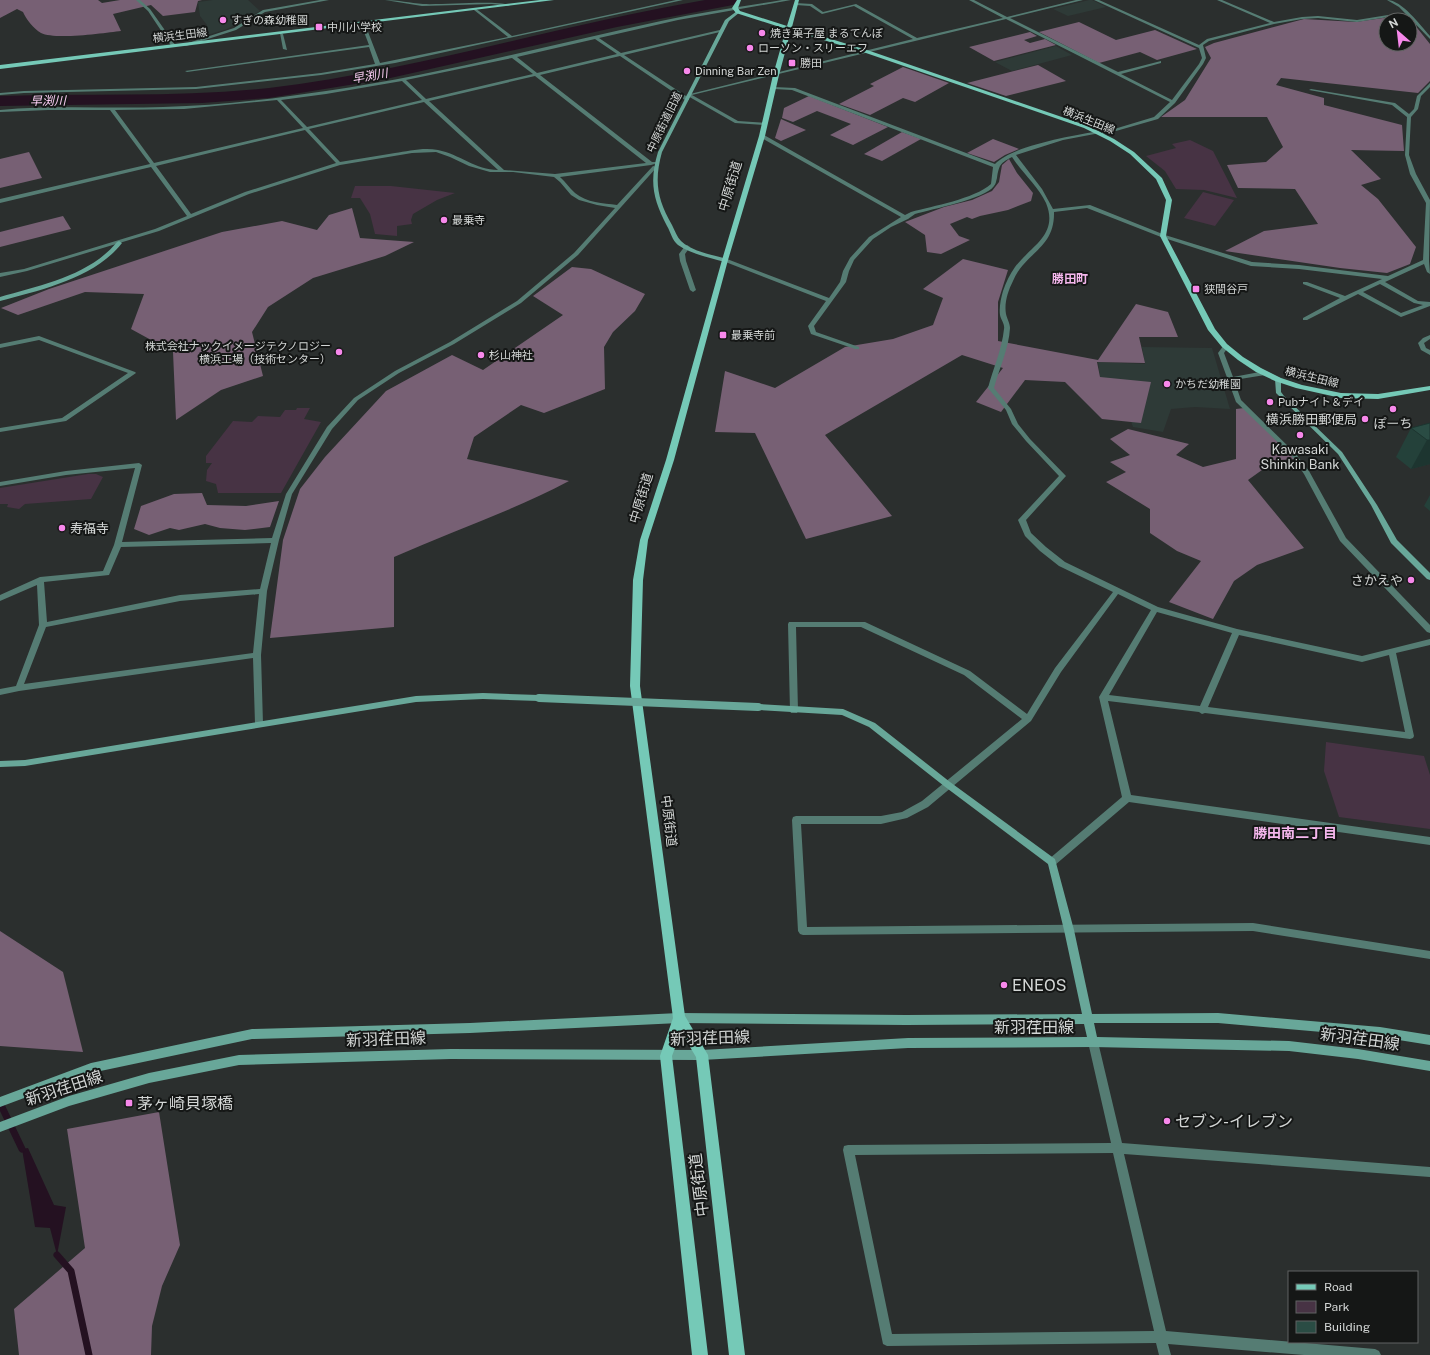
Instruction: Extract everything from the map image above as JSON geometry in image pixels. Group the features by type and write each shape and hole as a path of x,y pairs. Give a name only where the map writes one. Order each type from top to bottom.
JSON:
{"main road":[{"name":"横浜生田線","path":"0,67 552,0"},
{"path":"737,9 739,0"},
{"name":"中原街道","path":"737,1355 702,1056 679,1018 635,686 638,580 644,540 670,460 725,260 762,136 776,75 797,2"},
{"name":"横浜生田線","path":"737,9 868,52 1100,133 1132,153 1159,178 1165,189 1168,200 1163,236 1212,330 1226,346 1249,364 1265,373 1278,379 1316,390 1361,397 1391,396 1430,388"},
{"name":"中原街道","path":"679,1018 666,1056 700,1355"}],"street":[{"path":"138,0 149,10 174,46"},
{"path":"184,45 235,29 264,12 327,0"},
{"path":"387,0 422,5 492,3 508,5"},
{"path":"0,94 196,88 321,74 378,65 511,38 681,0"},
{"path":"0,111 181,108 278,99 330,92 403,80 595,37 789,0"},
{"path":"971,0 1173,102"},
{"path":"688,97 1081,0"},
{"path":"1096,0 1201,47"},
{"path":"1219,0 1274,23"},
{"path":"1389,0 1400,6 1406,12"},
{"path":"797,2 811,5 822,12 856,5 918,40"},
{"name":"中原街道旧道","path":"687,247 678,242 659,208 655,191 654,164 727,20 737,9"},
{"path":"475,10 511,38"},
{"path":"1201,47 1201,45 1208,40 1274,23 1310,17 1357,21 1378,16"},
{"path":"1418,23 1430,38"},
{"path":"363,24 378,65"},
{"path":"0,201 723,30"},
{"path":"281,34 285,50"},
{"path":"595,37 688,97 737,122 764,124"},
{"path":"187,71 370,46"},
{"path":"858,348 813,333 811,326 843,282 846,271 852,259 871,238 913,213 986,192 993,185 996,166 1001,161 1013,154 1062,139 1100,133 1156,118 1173,102 1204,58 1201,47"},
{"path":"513,56 654,164"},
{"path":"1117,74 1159,62"},
{"path":"403,80 503,171"},
{"path":"1430,84 1419,96 1416,109 1409,117 1407,155 1413,174 1430,202 1428,204 1426,261 1430,272"},
{"path":"774,88 793,89 996,166"},
{"path":"1311,90 1393,104 1409,117"},
{"path":"278,99 339,164"},
{"path":"111,108 190,216"},
{"path":"762,136 906,218"},
{"path":"0,275 25,270 119,243 157,230 247,194 339,164 412,152 436,151 490,171 555,176 654,164"},
{"path":"1013,154 1038,189 1050,211 1050,234 1042,244 1018,265 1005,293 1003,315 1007,327 991,388 1009,410 1016,424 1028,440 1063,476 1022,520 1028,534 1043,549 1062,564 1155,609 1237,632 1362,659 1392,653 1430,642"},
{"path":"259,724 257,655 263,591 289,494 329,428 356,399 397,372 452,343 519,302 576,254 619,207 654,164"},
{"path":"555,176 566,184 575,195 594,203 619,207"},
{"path":"1050,211 1088,206 1163,236 1252,264 1299,266 1388,278"},
{"path":"0,299 67,278 95,264 114,251 119,243"},
{"path":"693,290 682,254 687,247 830,300"},
{"path":"1305,319 1345,298 1426,261"},
{"path":"1380,282 1416,302 1430,304"},
{"path":"1305,283 1345,298"},
{"path":"1359,292 1401,315 1430,304"},
{"path":"1430,337 1421,343 1423,349 1430,353"},
{"path":"0,346 39,338 133,373 64,420 0,430"},
{"path":"1226,346 1221,353 1238,401 1293,454 1307,473 1342,539 1430,630"},
{"path":"1230,379 1265,373"},
{"path":"1278,379 1278,392 1340,453 1374,505 1394,541 1430,577"},
{"path":"0,484 66,473 139,465 118,545 106,572 40,580 0,598"},
{"path":"118,545 276,540"},
{"path":"19,688 43,625 40,580"},
{"path":"43,625 180,598 263,591"},
{"path":"1117,591 1058,670 1028,719 947,784 925,804 904,815 881,820 796,820 803,931 1069,930 1253,927 1430,955"},
{"path":"1127,798 1102,697 1155,609"},
{"path":"794,710 792,624 862,624 968,673 1028,719"},
{"path":"1202,711 1237,632"},
{"path":"1102,697 1202,711 1410,736 1392,653"},
{"path":"0,692 19,688 257,655"},
{"path":"0,764 25,763 416,699 483,696 758,707 843,712 872,725 947,784 1052,862 1069,930 1087,1019 1166,1355"},
{"path":"1052,862 1127,798 1430,841"},
{"name":"新羽荏田線","path":"0,1102 91,1068 252,1034 462,1028 679,1018 1218,1018 1380,1032 1430,1040"},
{"name":"新羽荏田線","path":"0,1127 68,1101 149,1078 239,1060 451,1054 702,1056 908,1043 1093,1042 1289,1046 1358,1054 1430,1066"},
{"path":"1375,1355 1161,1337 887,1340 848,1150 1118,1148 1430,1172"}],"shaded area":[{"path":"0,0 98,0 102,3 120,0 202,0 198,1 195,12 163,16 151,5 113,14 121,31 57,36 41,33 30,24 23,12 17,9 0,18"},
{"name":"すぎの森幼稚園","path":"213,0 248,0 260,11 227,29 201,37 207,25 200,16 198,2"},
{"path":"1089,0 1106,7 1068,16 1053,9"},
{"path":"1304,19 1356,22 1378,19 1378,52 1418,52 1418,29 1430,44 1430,81 1418,93 1281,78 1276,85 1324,98 1324,105 1402,125 1404,151 1351,150 1381,179 1361,185 1378,199 1416,247 1410,264 1387,273 1340,268 1225,251 1264,231 1318,224 1295,189 1238,188 1227,165 1266,162 1283,147 1267,117 1161,117 1185,100 1211,58 1205,47 1214,43"},
{"path":"1079,22 1116,40 1155,30 1197,49 1157,60 1140,52 1099,63 1039,32"},
{"path":"1030,32 1037,36 1024,40 1030,43 1045,39 1056,45 994,61 969,47"},
{"path":"1056,46 1072,55 1012,71 995,62"},
{"path":"1038,65 1066,81 1006,96 967,83"},
{"path":"903,67 949,83 915,102 903,98 870,115 839,104 874,86 870,84"},
{"path":"809,96 888,127 853,145 830,135 851,124 817,111 793,122 782,118 784,108"},
{"path":"781,119 806,130 781,141 775,138"},
{"path":"902,132 921,139 882,161 864,154"},
{"path":"993,139 1019,149 994,162 967,153"},
{"path":"29,152 42,178 0,188 0,159"},
{"path":"1009,159 1017,173 1033,193 1031,201 1008,210 972,219 967,217 950,224 959,236 970,240 941,254 927,252 925,235 905,222 944,207 972,200 992,191 999,182 1002,165"},
{"path":"352,208 360,238 414,242 385,256 313,278 268,307 252,332 263,376 221,390 176,420 173,352 131,329 144,294 85,292 18,315 1,308 49,289 222,232 282,221 317,230 329,215"},
{"path":"63,216 71,229 0,247 0,232"},
{"path":"963,259 1008,270 998,302 998,341 1098,360 1136,304 1168,312 1178,337 1139,337 1145,363 1097,362 1100,377 1151,382 1141,423 1102,419 1065,382 1025,380 1001,412 976,402 1003,368 962,355 825,435 892,516 806,539 755,433 715,432 725,371 775,388 845,347 893,339 933,325 943,298 923,289"},
{"path":"572,267 591,269 645,294 635,311 613,332 604,347 605,389 544,413 521,405 474,437 467,459 569,481 526,502 394,557 394,627 270,638 283,540 300,489 325,457 386,391 452,355 483,370 563,315 533,296"},
{"name":"かちだ幼稚園","path":"1142,347 1212,348 1230,409 1195,407 1171,409 1163,432 1133,427 1120,391 1100,377 1098,362 1145,364"},
{"path":"1244,408 1295,459 1266,461 1269,465 1248,480 1304,548 1257,565 1234,581 1213,619 1169,602 1201,561 1177,551 1150,533 1150,509 1106,482 1126,472 1110,462 1130,455 1110,439 1128,429 1189,444 1176,455 1203,467 1236,459 1236,409"},
{"path":"202,493 207,505 246,506 279,501 270,527 245,530 220,528 205,524 179,530 170,528 149,535 134,529 141,506 174,494"},
{"path":"0,931 63,972 83,1052 0,1046"},
{"path":"159,1112 180,1245 162,1286 152,1326 151,1355 19,1355 14,1309 85,1248 67,1129"},
{"path":"28,1148 54,1205 66,1207 57,1255 50,1228 35,1227 22,1149"}],"green space":[{"path":"1190,140 1213,151 1237,198 1204,190 1176,189 1165,171 1146,156 1176,148 1172,144"},
{"path":"355,186 391,186 455,193 437,200 413,214 411,220 412,224 397,226 397,236 375,234 370,214 360,198 351,198"},
{"path":"1203,192 1234,200 1215,226 1184,218"},
{"path":"297,408 310,408 304,419 321,422 281,493 218,493 216,484 206,481 207,470 212,463 206,463 206,456 233,421 252,422 258,416 280,417 285,410 296,410"},
{"path":"96,474 103,477 91,499 25,504 19,509 7,507 8,504 0,504 0,488"},
{"path":"1326,742 1424,756 1430,775 1430,829 1339,817 1324,771"}],"building":[{"path":"1430,423 1430,440 1427,440 1411,428"}],"waterway":[{"name":"早渕川","path":"0,101 202,98 269,93 328,85 444,62 617,22 733,0"},
{"path":"0,1103 22,1149"},
{"path":"57,1255 71,1271 89,1355"}],"place":[{"name":"すぎの森幼稚園","path":"223,20"},
{"name":"中川小学校","path":"319,27"},
{"name":"焼き菓子屋 まるてんぽ","path":"762,33"},
{"name":"ローソン・スリーエフ","path":"750,48"},
{"name":"勝田","path":"792,63"},
{"name":"Dinning Bar Zen","path":"687,71"},
{"name":"最乗寺","path":"444,220"},
{"name":"狭間谷戸","path":"1196,289"},
{"name":"最乗寺前","path":"723,335"},
{"name":"株式会社ナックイメージテクノロジー 横浜工場（技術センター）","path":"339,352"},
{"name":"杉山神社","path":"481,355"},
{"name":"かちだ幼稚園","path":"1167,384"},
{"name":"Pubナイト＆デイ","path":"1270,402"},
{"name":"ぽーち","path":"1393,409"},
{"name":"横浜勝田郵便局","path":"1365,419"},
{"name":"Kawasaki Shinkin Bank","path":"1300,435"},
{"name":"寿福寺","path":"62,528"},
{"name":"さかえや","path":"1411,580"},
{"name":"ENEOS","path":"1004,985"},
{"name":"茅ヶ崎貝塚橋","path":"129,1103"},
{"name":"セブン-イレブン","path":"1167,1121"}],"district":[{"name":"勝田町","path":"1070,279"},
{"name":"勝田南二丁目","path":"1295,833"}]}
